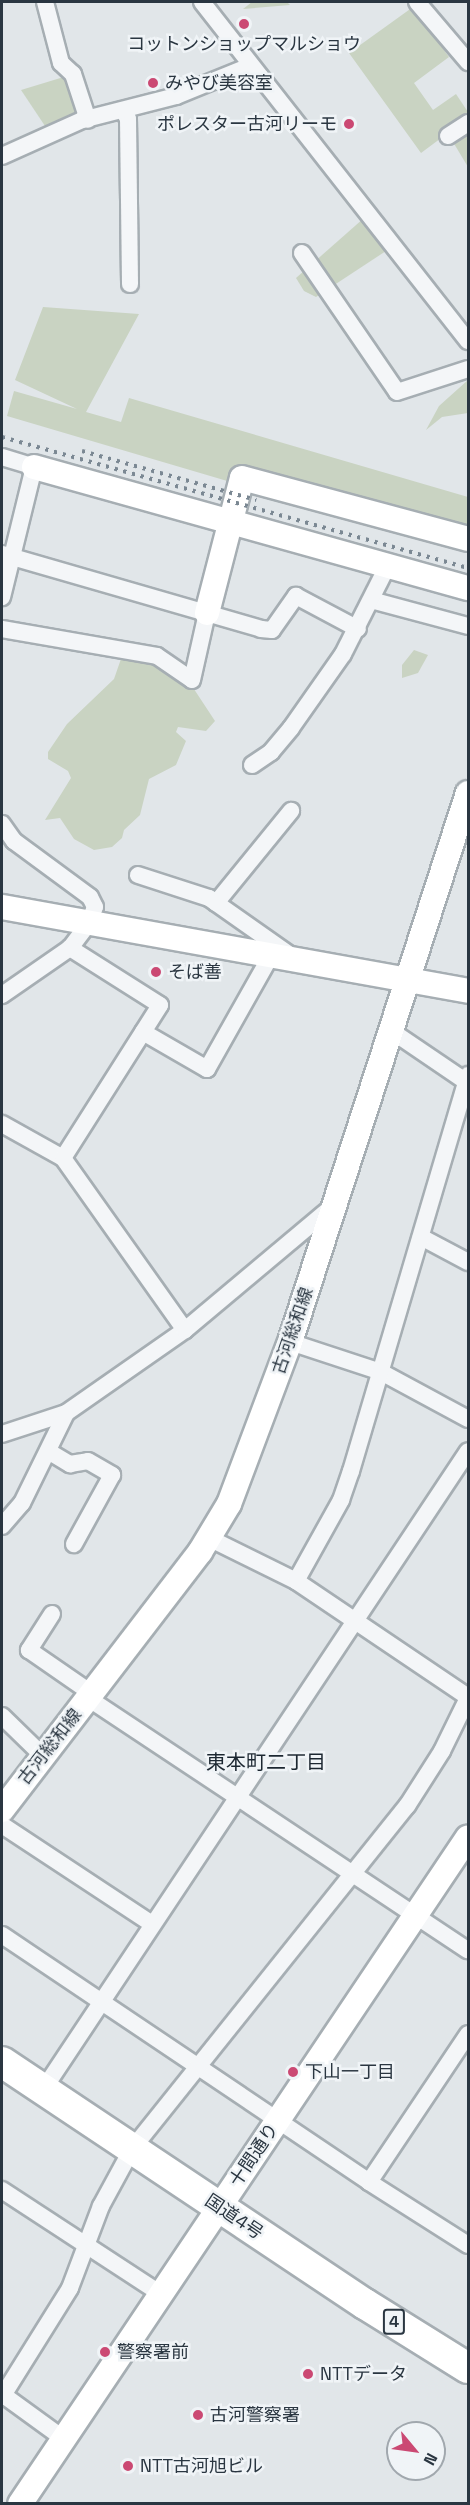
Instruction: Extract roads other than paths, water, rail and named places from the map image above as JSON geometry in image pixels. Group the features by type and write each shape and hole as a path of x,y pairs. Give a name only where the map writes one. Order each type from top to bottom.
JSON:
{"highway":[{"name":"国道4号","path":"2,2062 468,2368"}],"street":[{"path":"45,2 61,63 73,74 88,120"},
{"path":"202,2 468,341"},
{"path":"417,2 468,62"},
{"path":"2,156 88,120 176,96 250,66"},
{"path":"123,110 128,119 130,284"},
{"path":"448,136 468,123"},
{"path":"302,253 397,392 468,369"},
{"path":"2,457 230,524 468,588"},
{"path":"2,597 6,555 34,467"},
{"path":"2,629 157,656 192,680 242,478 468,539"},
{"path":"6,555 272,630 296,596 358,629"},
{"path":"252,765 271,752 291,728 358,629 387,567"},
{"path":"371,600 468,626"},
{"name":"古河総和線","path":"2,1810 209,1538 247,1465 393,1032 468,794"},
{"path":"216,903 291,811"},
{"path":"2,824 14,841 90,897 95,906 89,923 70,948 2,994"},
{"path":"138,876 196,892 216,903 301,963"},
{"path":"2,907 301,963 468,991"},
{"path":"63,1158 160,1005 70,948"},
{"path":"143,1032 207,1069 270,957"},
{"path":"296,1581 341,1500 468,1080 393,1032"},
{"path":"2,1124 63,1158 184,1330"},
{"path":"2,1434 66,1413 184,1330 336,1203"},
{"path":"421,1238 468,1262"},
{"path":"290,1342 381,1372 468,1419"},
{"path":"2,1526 22,1503 66,1413"},
{"path":"48,1451 70,1464 88,1461 112,1475 74,1544"},
{"path":"43,2090 100,2001 468,1451"},
{"path":"64,2439 2,2395 70,2288 88,2246 101,2206 132,2149 196,2066 354,1873 426,1777 468,1697 296,1581 209,1538"},
{"path":"52,1614 29,1650 90,1695 468,1950"},
{"path":"2,1716 43,1756"},
{"path":"2,1825 152,1924"},
{"name":"十間通り","path":"20,2504 468,1837"},
{"path":"2,1935 369,2182 468,2245"},
{"path":"369,2182 468,2034"},
{"path":"3,2194 161,2294"}],"railway":[{"path":"2,437 468,568"},
{"path":"82,451 256,500"}],"place":[{"name":"コットンショップマルショウ","path":"244,24"},
{"name":"みやび美容室","path":"153,83"},
{"name":"ポレスター古河リーモ","path":"349,124"},
{"name":"そば善","path":"156,972"},
{"name":"下山一丁目","path":"293,2072"},
{"name":"警察署前","path":"105,2352"},
{"name":"NTTデータ","path":"308,2374"},
{"name":"古河警察署","path":"198,2415"},
{"name":"NTT古河旭ビル","path":"128,2466"}],"district":[{"name":"東本町二丁目","path":"266,1762"}]}
